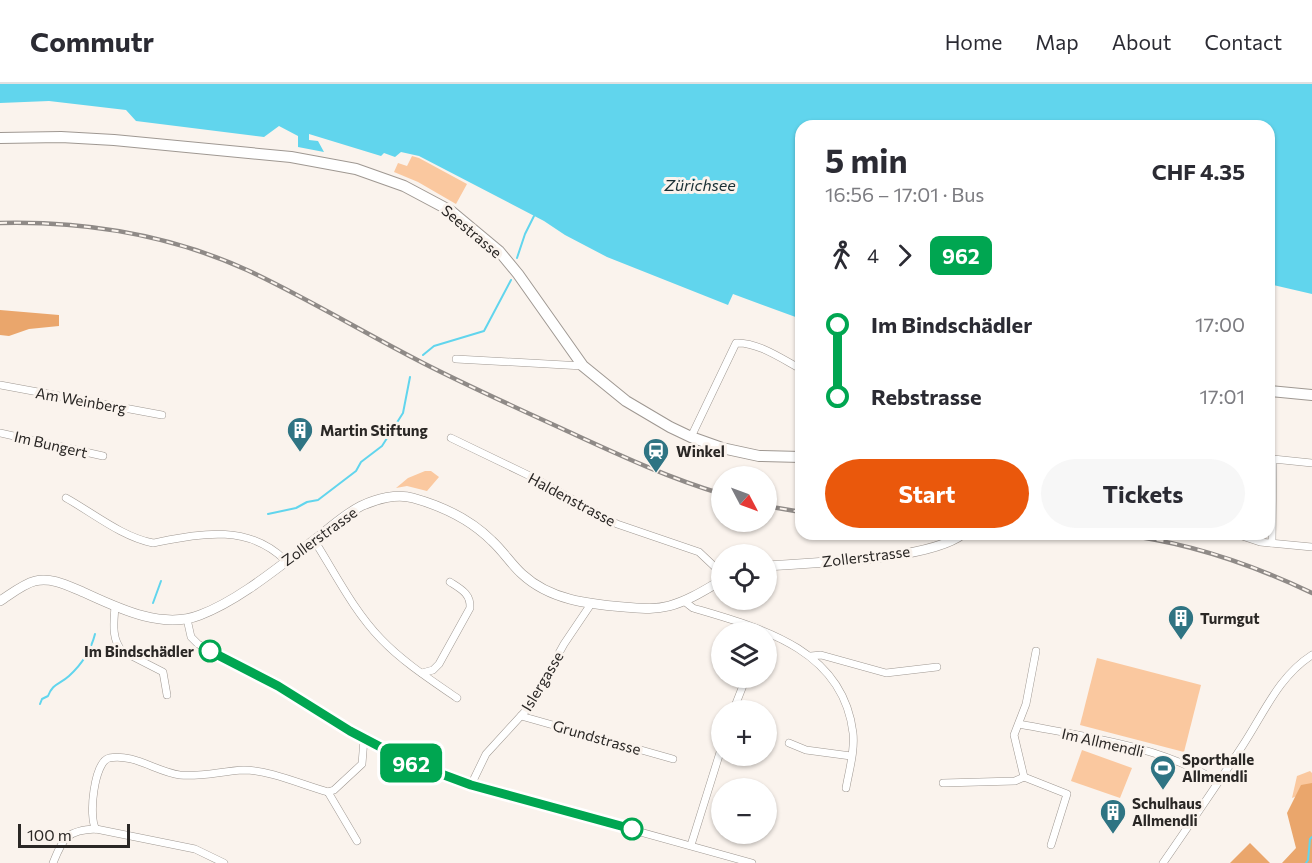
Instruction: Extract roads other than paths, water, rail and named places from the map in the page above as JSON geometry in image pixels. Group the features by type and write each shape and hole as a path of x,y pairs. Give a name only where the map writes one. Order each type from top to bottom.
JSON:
{"main road":[{"name":"Seestrasse","path":"0,138 60,137 114,140 291,157 356,169 404,186 451,211 499,251 583,366 626,401 692,437 722,448 759,456 795,457"},
{"path":"1275,392 1312,395"}],"street":[{"path":"692,437 736,344 744,343 795,366"},
{"path":"456,359 583,366"},
{"name":"Am Weinberg","path":"0,385 162,415"},
{"name":"Im Bungert","path":"0,433 103,456"},
{"name":"Haldenstrasse","path":"451,438 532,477 617,524 699,552 711,563"},
{"path":"1275,459 1312,463"},
{"name":"Zollerstrasse","path":"0,601 26,584 45,580 61,582 111,605 148,617 187,620 213,610 246,591 360,506 386,497 410,496 466,520 492,540 522,574 555,595 591,604 667,607 684,601 711,585"},
{"path":"66,498 145,542 153,543 220,533 237,534 277,552 285,560"},
{"path":"314,540 359,613 381,639 422,673 458,698"},
{"name":"Zollerstrasse","path":"777,565 885,557 931,548 952,540"},
{"path":"1248,540 1312,547"},
{"path":"422,673 433,670 439,664 470,608 471,601 465,592 450,582"},
{"path":"684,601 693,608 734,622"},
{"name":"Islergasse","path":"471,785 486,754 529,707 564,644 591,604"},
{"path":"111,605 113,630 118,647 163,672 167,695"},
{"path":"187,620 191,637 198,644 278,686 364,740 409,762 471,785 752,863"},
{"path":"777,639 811,656 836,686 846,704 853,735 846,788"},
{"path":"1024,777 1014,735 1026,704 1036,651"},
{"path":"811,656 821,655 886,673 937,667"},
{"path":"1163,863 1243,745 1280,684 1302,661 1312,655"},
{"name":"Grundstrasse","path":"521,716 674,759"},
{"name":"Im Allmendli","path":"1019,724 1124,744 1202,772 1217,781"},
{"path":"96,829 92,823 94,790 100,766 108,759 128,759 158,770 182,775 209,775 245,770 263,772 328,792 334,790 362,764 364,740"},
{"path":"789,743 806,750 851,756"},
{"path":"690,845 716,766"},
{"path":"944,783 1015,781 1024,777 1066,794 1051,845"},
{"path":"328,792 357,841"},
{"path":"53,863 60,844 68,835 80,830 96,829 195,849 224,863"}],"water":[{"name":"Zürichsee","path":"0,84 1312,84 1312,294 1275,285 1275,120 795,120 795,317 733,294 728,305 607,257 544,221 419,156 401,152 395,157 384,153 381,156 309,134 309,140 318,141 324,152 298,147 298,136 279,126 264,137 136,121 126,110 49,101 0,103"}],"waterway":[{"path":"517,258 534,216"},
{"path":"423,355 434,346 484,331 511,280"},
{"path":"268,514 318,500 356,471 361,462 382,446 403,413 410,377"},
{"path":"153,603 161,581"},
{"path":"40,704 54,686 78,667 95,634"},
{"path":"1306,863 1312,837"}],"railway":[{"path":"0,223 95,228 157,239 218,258 269,281 423,363 495,398 643,465 711,490"},
{"path":"777,508 795,511"},
{"path":"1156,540 1240,563 1312,593"}],"place":[{"name":"Martin Stiftung","path":"300,453"},
{"name":"Winkel","path":"656,474"},
{"name":"Turmgut","path":"1181,641"},
{"name":"Im Bindschädler","path":"210,651"},
{"name":"Sporthalle Allmendli","path":"1163,791"},
{"name":"Schulhaus Allmendli","path":"1113,835"}]}
